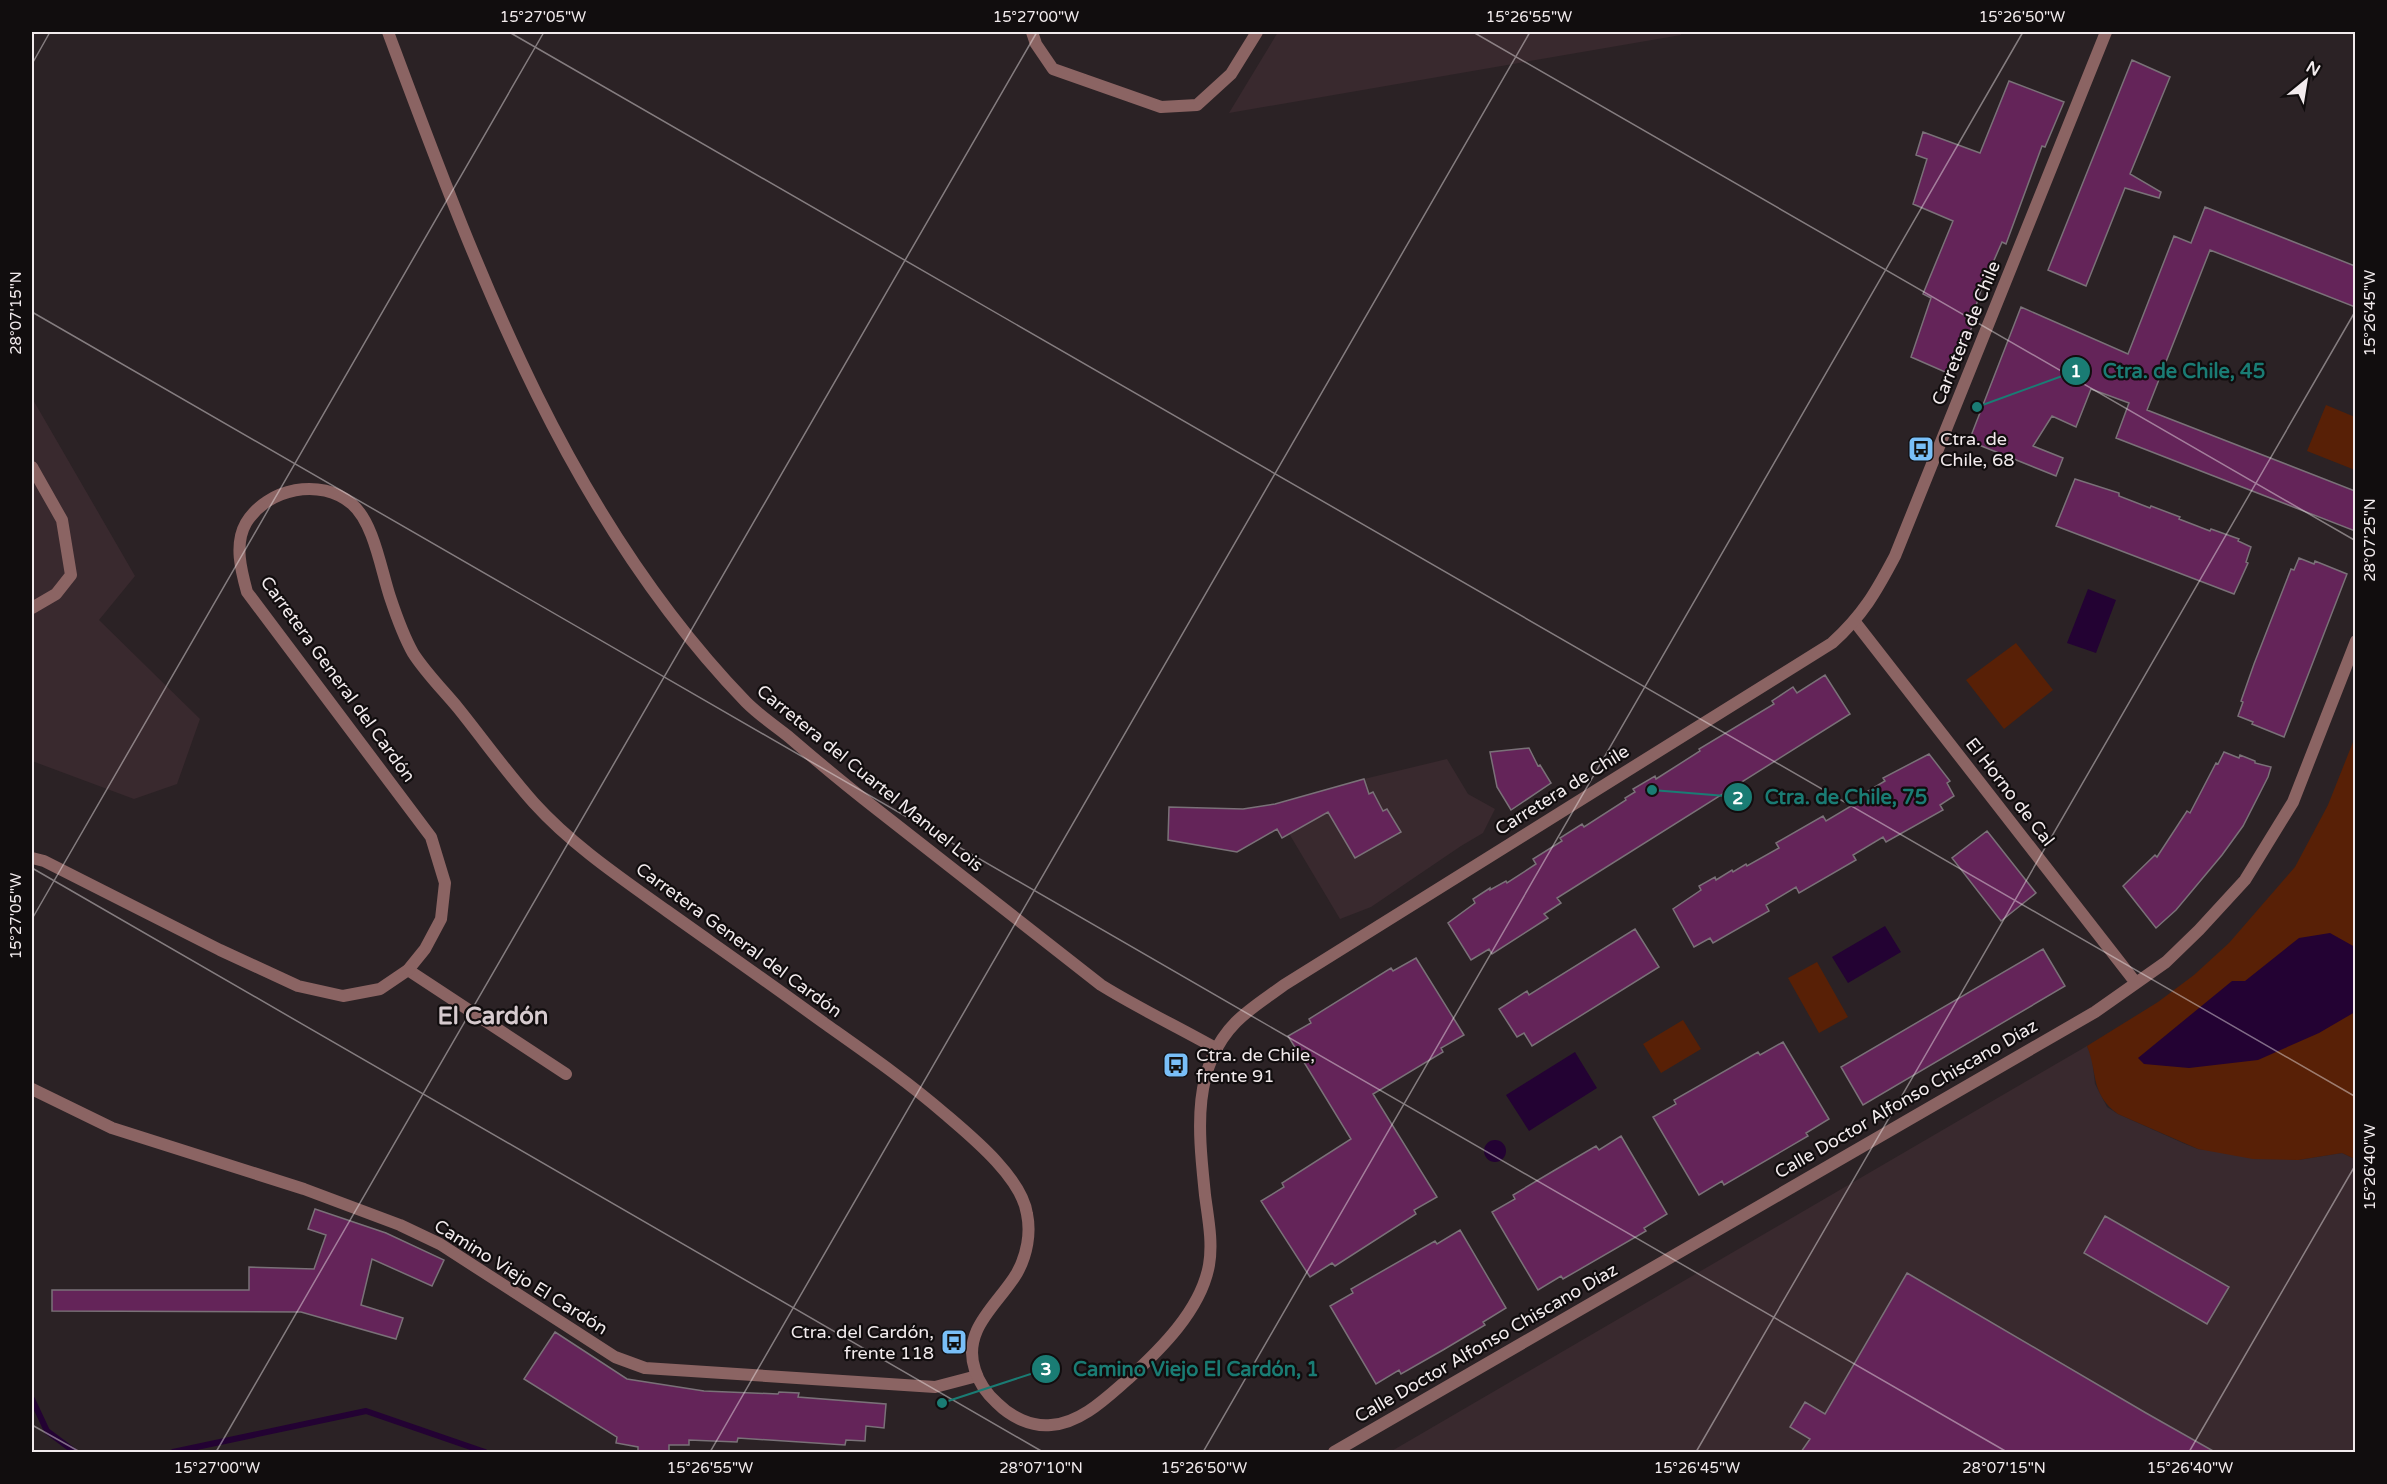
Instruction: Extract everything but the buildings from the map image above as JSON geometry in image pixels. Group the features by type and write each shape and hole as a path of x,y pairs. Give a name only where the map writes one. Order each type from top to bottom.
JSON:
{"street":[{"name":"Carretera del Cuartel Manuel Lois","path":"388,32 463,230 514,345 568,456 603,519 637,570 695,642 757,711 838,779 1101,985 1129,1003 1217,1049"},
{"path":"1032,32 1036,44 1053,69 1161,107 1197,105 1231,74 1257,32"},
{"name":"Carretera de Chile","path":"977,1376 988,1395 1003,1410 1019,1419 1048,1426 1065,1422 1104,1400 1144,1364 1189,1310 1208,1271 1210,1240 1202,1163 1200,1104 1205,1076 1217,1049 1227,1033 1243,1016 1284,985 1832,643 1855,622 1881,583 1899,545 2106,32"},
{"path":"32,467 62,520 71,575 56,594 32,608"},
{"name":"Carretera General del Cardón","path":"32,858 44,861 220,950 298,986 343,996 380,989 408,970 425,949 441,919 445,883 431,837 247,592 238,560 245,525 265,502 293,489 327,490 354,505 373,537 390,599 413,652 535,805 592,858 898,1076 969,1135 1010,1178 1026,1205 1029,1219 1028,1244 1018,1272 972,1341 971,1357 977,1376"},
{"name":"El Horno de Cal","path":"1855,622 2136,983"},
{"name":"Calle Doctor Alfonso Chiscano Díaz","path":"1334,1452 2095,1011 2166,962 2245,880 2293,802 2355,641"},
{"path":"408,970 566,1074"},
{"name":"Camino Viejo El Cardón","path":"32,1089 112,1128 304,1189 400,1225 440,1244 615,1357 645,1368 935,1387 977,1376"}],"shaded area":[{"path":"1278,32 1681,32 1681,35 1229,113"},
{"path":"32,398 135,576 99,620 200,719 177,784 134,799 32,761"},
{"path":"2326,405 2355,417 2355,470 2307,451"},
{"path":"2088,589 2116,600 2096,653 2067,643"},
{"path":"2016,643 2053,690 2004,729 1966,680"},
{"path":"2355,737 2355,1159 2342,1153 2298,1160 2253,1159 2198,1149 2118,1114 2103,1099 2099,1091 2087,1046 2158,1002 2194,975 2229,943 2295,867 2328,805"},
{"path":"1447,759 1468,794 1495,809 1483,833 1371,907 1340,919 1272,805"},
{"path":"1885,926 1901,952 1848,983 1832,957"},
{"path":"2330,933 2355,947 2355,1012 2319,1033 2258,1060 2189,1068 2144,1064 2138,1058 2232,981 2245,981 2299,938"},
{"path":"1817,962 1848,1017 1819,1033 1788,978"},
{"path":"1683,1020 1701,1049 1661,1073 1643,1044"},
{"path":"2087,1046 2092,1058 2095,1084 2107,1107 2185,1144 2198,1149 2298,1160 2342,1153 2355,1159 2355,1452 1390,1452"},
{"path":"1575,1052 1597,1088 1529,1131 1506,1095"},
{"path":"1495,1140 1503,1143 1506,1151 1503,1159 1495,1162 1487,1159 1484,1151 1487,1143"}],"waterway":[{"path":"32,1399 47,1431 75,1452"},
{"path":"173,1452 366,1411 485,1452"}],"place":[{"name":"Ctra. de Chile, 45","path":"1977,407"},
{"name":"Ctra. de Chile, 68","path":"1921,449"},
{"name":"Ctra. de Chile, 75","path":"1652,790"},
{"name":"Ctra. de Chile, frente 91","path":"1176,1065"},
{"name":"Ctra. del Cardón, frente 118","path":"954,1342"},
{"name":"Camino Viejo El Cardón, 1","path":"942,1403"}],"district":[{"name":"El Cardón","path":"493,1016"}]}
